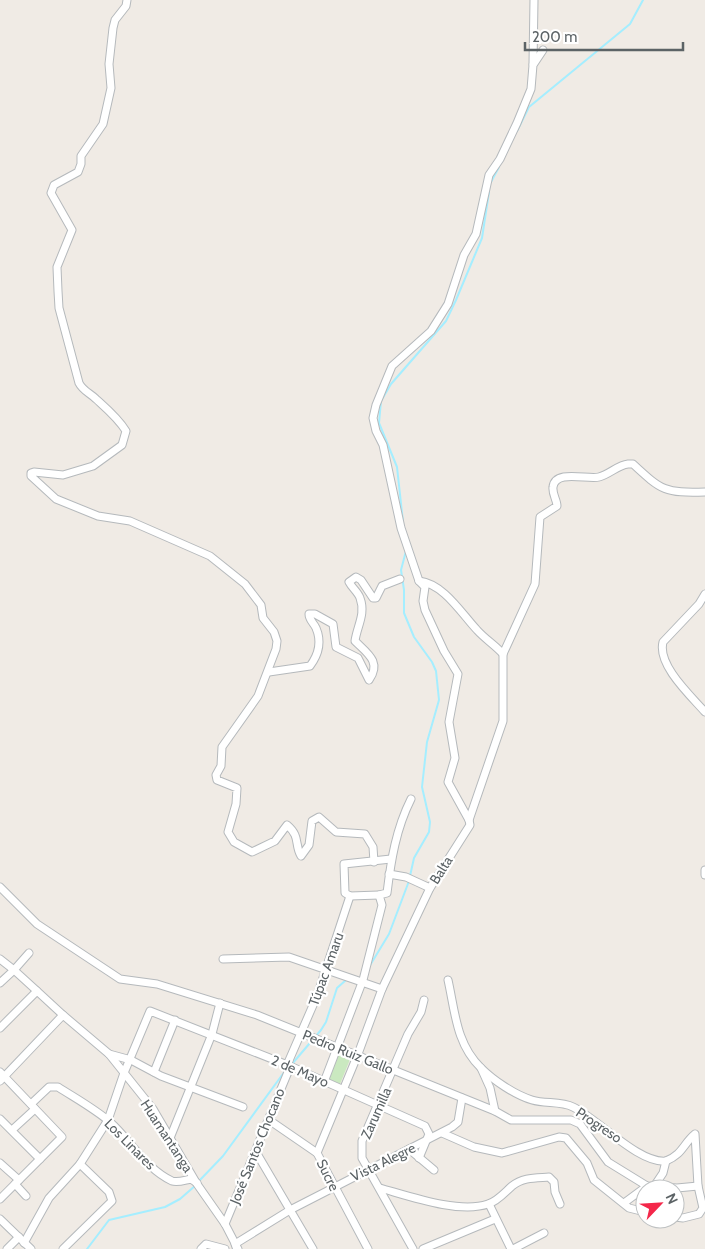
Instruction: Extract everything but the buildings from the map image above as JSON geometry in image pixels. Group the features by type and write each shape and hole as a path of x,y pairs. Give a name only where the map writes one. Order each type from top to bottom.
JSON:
{"street":[{"path":"126,0 125,8 114,25 109,64 111,88 103,124 81,156 78,172 54,185 51,193 72,230 57,267 58,292 59,308 79,383 86,392 120,422 126,431 122,444 93,466 64,475 34,472 31,473 31,476 56,499 98,516 130,521 210,556 233,572 261,605 263,618 274,632 277,641 269,672 258,696 222,747 220,766 216,778 237,788 229,835 234,842 252,852 275,841 287,825 296,834 298,850 301,856 309,845 312,821 318,817 336,832 365,834 373,847 374,862"},
{"path":"469,820 448,782 455,758 450,722 458,674 444,651 425,610 423,600 425,587 419,581 411,560 383,445 376,431 373,418 376,405 392,366 431,331 448,304 464,256 476,234 489,175 500,159 531,89 534,0"},
{"path":"533,64 544,50"},
{"path":"419,581 430,584 451,599 477,630 503,654 535,584 538,525 543,514 557,506 553,491 553,485 557,480 571,476 601,476 628,464 633,464 662,490 680,493 705,492"},
{"path":"269,672 310,666 318,656 319,640 315,625 309,620 308,614 315,614 333,624 336,647 358,658 369,680 373,675 374,662 369,653 355,641 356,631 363,618 362,607 360,596 352,589 349,582 356,577 362,580 373,598 376,598 382,586 400,579"},
{"path":"705,594 699,604 662,642 661,648 665,663 705,712"},
{"name":"Balta","path":"317,1153 358,1054 382,988 430,888 470,825 469,820 503,721 503,654"},
{"path":"391,859 344,864 345,893 350,896 387,893 391,859 397,834 411,799"},
{"path":"705,870 705,875"},
{"path":"390,874 406,877 430,888"},
{"name":"Pedro Ruiz Gallo","path":"0,887 27,916 120,979 157,984 220,1003 339,1046 462,1098 496,1110 511,1120 571,1120 580,1124 608,1162 640,1179"},
{"path":"324,1082 363,980 382,905 379,895"},
{"name":"Túpac Amaru","path":"287,1066 327,969 350,896"},
{"path":"0,983 29,953"},
{"path":"223,958 290,957 351,979 363,980 382,988"},
{"name":"Huamantanga","path":"0,959 109,1054 152,1109 197,1184 225,1224 237,1247"},
{"name":"Progreso","path":"448,980 458,1030 469,1053 481,1068 507,1087 531,1100 572,1106 657,1162 666,1161"},
{"path":"0,1028 37,991"},
{"name":"Zarumilla","path":"413,1249 362,1158 362,1141 424,1000"},
{"path":"170,1138 212,1034 220,1003"},
{"name":"2 de Mayo","path":"131,1060 148,1012 155,1012 212,1034 425,1126 430,1134 425,1142"},
{"path":"0,1200 62,1137 2,1077 63,1015"},
{"path":"154,1072 175,1020"},
{"path":"109,1054 131,1060 154,1072 243,1107"},
{"path":"7,1249 22,1240 50,1198 80,1164 108,1120 124,1074 131,1060"},
{"name":"José Santos Chocano","path":"225,1224 269,1120 287,1066"},
{"path":"481,1068 490,1088 496,1110"},
{"name":"Los Linares","path":"33,1106 52,1086 65,1091 108,1120 141,1156 163,1176 175,1182 191,1180 197,1184"},
{"name":"Vista Alegre","path":"237,1247 290,1210 368,1168 442,1133 458,1122 462,1098"},
{"path":"12,1130 33,1106"},
{"path":"0,1119 40,1159"},
{"name":"Sucre","path":"269,1120 317,1153 333,1187 368,1249"},
{"path":"442,1133 474,1148 502,1153 559,1137 566,1138 587,1162 594,1180 629,1208 635,1210"},
{"path":"657,1179 663,1173 666,1161 681,1152 695,1134 698,1186 703,1208 699,1214 685,1216"},
{"path":"419,1158 425,1142"},
{"path":"409,1149 434,1170"},
{"path":"256,1152 313,1249"},
{"path":"0,1162 26,1196"},
{"path":"63,1249 112,1201 109,1192 80,1164"},
{"path":"380,1188 435,1204 471,1206 489,1204 514,1184 525,1179 549,1177 554,1182 555,1192 560,1204"},
{"name":"Pedro Ruiz Gallo","path":"685,1187 698,1186"},
{"path":"624,1203 635,1196"},
{"path":"489,1204 512,1249 544,1233"},
{"path":"0,1219 30,1249"},
{"path":"423,1249 495,1219"},
{"path":"203,1246 225,1249"}],"green space":[{"path":"339,1052 351,1057 340,1084 328,1079"}],"waterway":[{"path":"517,131 529,107 630,24 643,0"},
{"path":"491,182 499,167"},
{"path":"403,522 397,467 379,423 381,401 391,384 446,321 482,238 489,192"},
{"path":"406,551 401,570 404,590 404,613 414,637 432,662 436,671 439,700 427,742 422,787 430,822 429,832 414,858 410,876"},
{"path":"369,967 389,934 409,881"},
{"path":"292,1064 321,1030 326,1022 337,988 346,980"},
{"path":"199,1181 223,1156 285,1071"},
{"path":"87,1249 109,1220 165,1207 180,1199 196,1185"}]}
